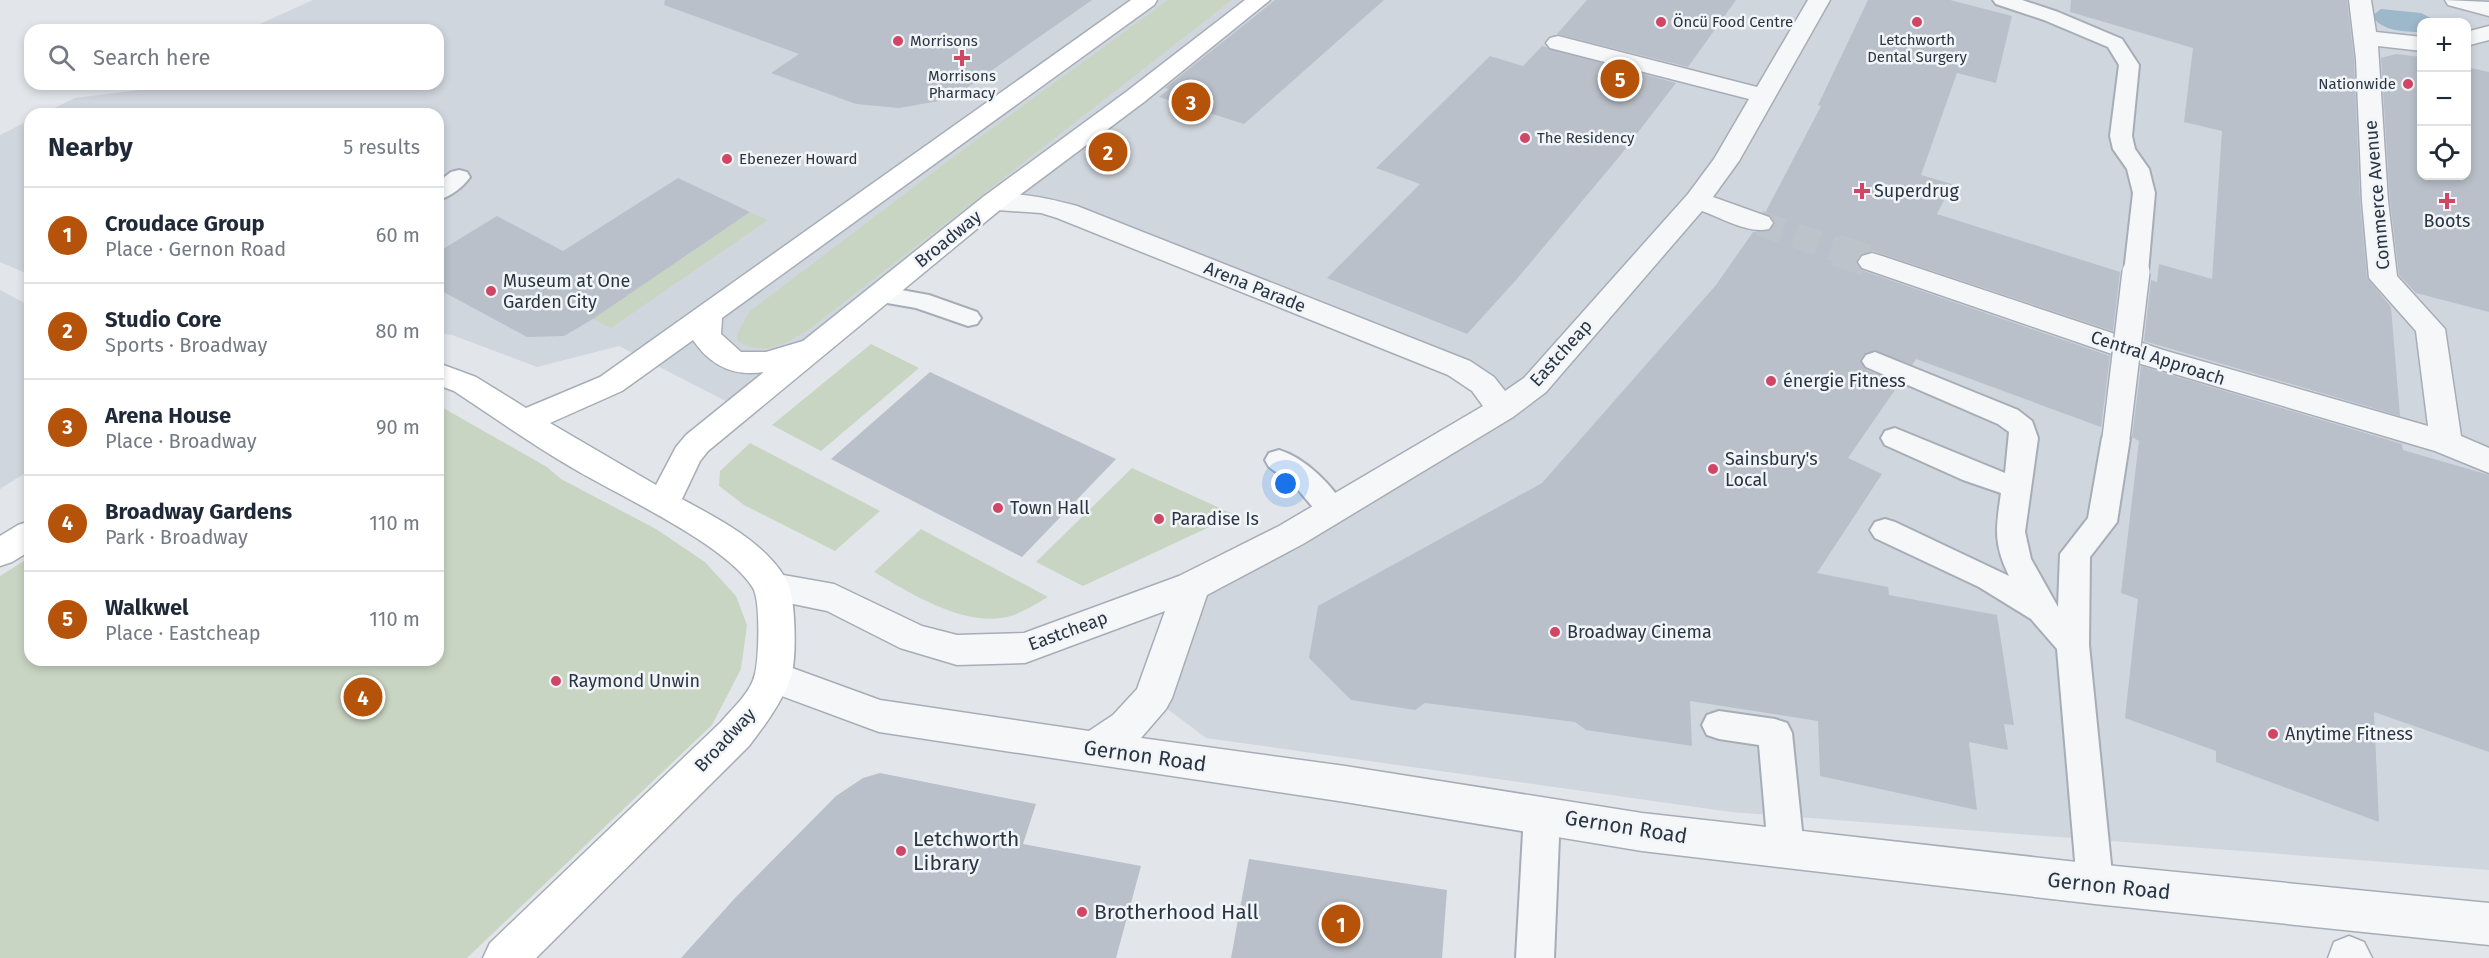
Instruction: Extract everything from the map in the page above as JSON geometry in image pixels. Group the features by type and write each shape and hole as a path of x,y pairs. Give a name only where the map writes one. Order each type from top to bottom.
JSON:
{"street":[{"path":"523,422 611,384 1146,0"},
{"name":"Broadway","path":"663,504 687,455 697,443 992,204 1259,0"},
{"name":"Eastcheap","path":"772,587 834,598 913,638 957,650 1025,648 1192,586 1291,536 1502,409 1534,386 1697,200 1725,161 1765,96 1819,0"},
{"name":"Commerce Avenue","path":"2360,0 2368,59 2375,201 2383,278 2430,329 2446,443"},
{"path":"2456,0 2489,9"},
{"path":"2471,38 2489,33"},
{"path":"2365,38 2417,44"},
{"path":"1558,43 1765,96"},
{"path":"1697,200 1759,224"},
{"name":"Arena Parade","path":"992,204 1043,205 1067,212 1448,363 1483,384 1502,409"},
{"name":"Central Approach","path":"1872,262 2376,433 2446,443 2489,461"},
{"path":"708,315 706,336 728,359 749,364 771,361 816,347"},
{"path":"444,375 465,384 586,461 726,542 754,564 772,587"},
{"path":"0,553 24,538"},
{"path":"1093,749 1127,727 1153,698 1192,586"},
{"name":"Broadway","path":"505,958 735,734 761,702 773,677 777,625 772,587"},
{"name":"Gernon Road","path":"773,677 879,716 1542,814 1642,832 2095,884 2489,924"}],"lane":[{"path":"2003,0 2051,16 2115,44 2129,65 2121,136 2124,149 2138,169 2144,193 2116,438 2102,522 2075,554 2073,645 2095,884"},
{"path":"444,188 459,177"},
{"path":"879,294 920,301 968,318"},
{"path":"1875,362 2008,417 2022,428 2024,438 2010,532 2016,559 2042,610 2073,645"},
{"path":"1895,438 1973,473 2016,487"},
{"path":"1279,460 1304,478 1332,510"},
{"path":"1885,530 1990,579 2042,610"},
{"path":"1719,725 1775,733 1786,850"},
{"path":"1535,958 1542,814"}],"shaded area":[{"path":"313,0 2489,0 2489,870 1731,812 1206,738 1153,698 1192,586 1501,409 1483,384 1067,212 992,203 739,408 619,346 537,367 444,334 444,108 54,108 75,98 139,90 444,90 444,24 259,24"},
{"path":"24,123 24,272 0,262 0,135"},
{"path":"0,290 24,303 24,474 0,489"}],"green space":[{"path":"1168,0 1232,0 815,325 787,342 768,348 747,346 737,340 738,332 750,311 976,140"},
{"path":"750,212 768,220 611,328 593,319"},
{"path":"871,344 919,368 821,451 772,425"},
{"path":"444,408 547,467 561,479 656,529 705,562 736,596 747,625 741,669 712,725 467,958 0,958 0,576 24,561 24,666 444,666"},
{"path":"750,443 880,511 835,551 744,505 719,486 720,471"},
{"path":"1132,468 1235,515 1083,586 1036,562"},
{"path":"921,529 1048,597 1007,617 990,619 973,617 955,613 920,598 874,572"}],"water":[{"path":"2381,9 2421,13 2431,18 2417,18 2417,32 2408,32 2381,25 2372,16"}],"building":[{"name":"Morrisons","path":"665,0 1092,0 961,92 939,101 899,108 856,104 771,73 799,54 664,5"},
{"path":"1275,0 1384,0 1244,124 1159,97 1169,89 1165,88"},
{"name":"Öncü Food Centre","path":"1587,0 1736,0 1688,67 1557,34"},
{"path":"1868,0 1950,0 2012,16 1996,83 1957,73 1921,175 1952,184 1937,214 2120,272 2113,331 1873,251 1861,254 1856,261 1861,270 2110,356 2101,427 1916,359 1912,365 1874,350 1865,353 1860,360 1865,369 1899,384 1848,458 1882,474 1817,573 1888,587 1889,595 1997,615 2014,725 2004,724 2008,750 1969,742 1977,810 1820,776 1818,721 1690,701 1692,746 1586,730 1575,722 1425,703 1415,710 1351,700 1309,658 1318,606 1542,483 1716,285 1753,232 1771,230 1775,222 1765,213 1821,106 1818,105"},
{"path":"2071,0 2347,0 2354,59 2360,201 2367,278 2391,307 2400,416 2144,341 2151,280 2157,282 2159,264 2212,279 2222,131 2184,122 2193,48 2070,12"},
{"path":"1542,46 1676,83 1619,157 1516,280 1467,334 1327,278 1420,184 1376,168 1490,56 1523,66"},
{"path":"2396,54 2417,57 2417,180 2471,180 2471,68 2489,72 2489,312 2416,293 2399,275 2390,201 2381,58"},
{"path":"678,178 750,212 593,319 564,336 527,337 444,292 444,248 497,216 563,251"},
{"path":"2141,366 2402,444 2403,450 2489,475 2489,752 2374,712 2379,822 2216,762 2216,751 2125,718 2138,599 2121,593 2139,441 2132,437"},
{"name":"Town Hall","path":"930,372 1116,459 1022,557 831,459"},
{"name":"Letchworth Library","path":"880,773 1036,804 1023,844 1141,866 1116,958 681,958 735,898 836,796 863,778"},
{"path":"1249,859 1447,890 1442,958 1231,958"}],"tunnel":[{"path":"1759,223 1841,251"},
{"path":"1836,250 1872,262"}],"place":[{"name":"Öncü Food Centre","path":"1661,22"},
{"name":"Letchworth Dental Surgery","path":"1917,22"},
{"name":"Morrisons","path":"898,41"},
{"name":"Morrisons Pharmacy","path":"962,58"},
{"name":"Walkwel","path":"1620,79"},
{"name":"Nationwide","path":"2408,84"},
{"name":"Arena House","path":"1191,102"},
{"name":"The Residency","path":"1525,138"},
{"name":"Studio Core","path":"1108,152"},
{"name":"Ebenezer Howard","path":"727,159"},
{"name":"Superdrug","path":"1862,191"},
{"name":"Boots","path":"2447,201"},
{"name":"Museum at One Garden City","path":"491,291"},
{"name":"énergie Fitness","path":"1771,381"},
{"name":"Sainsbury's Local","path":"1713,469"},
{"name":"Town Hall","path":"998,508"},
{"name":"Paradise Is","path":"1159,519"},
{"name":"Broadway Cinema","path":"1555,632"},
{"name":"Raymond Unwin","path":"556,681"},
{"name":"Broadway Gardens","path":"363,697"},
{"name":"Anytime Fitness","path":"2273,734"},
{"name":"Letchworth Library","path":"901,851"},
{"name":"Brotherhood Hall","path":"1082,912"},
{"name":"Croudace Group","path":"1341,924"}]}
